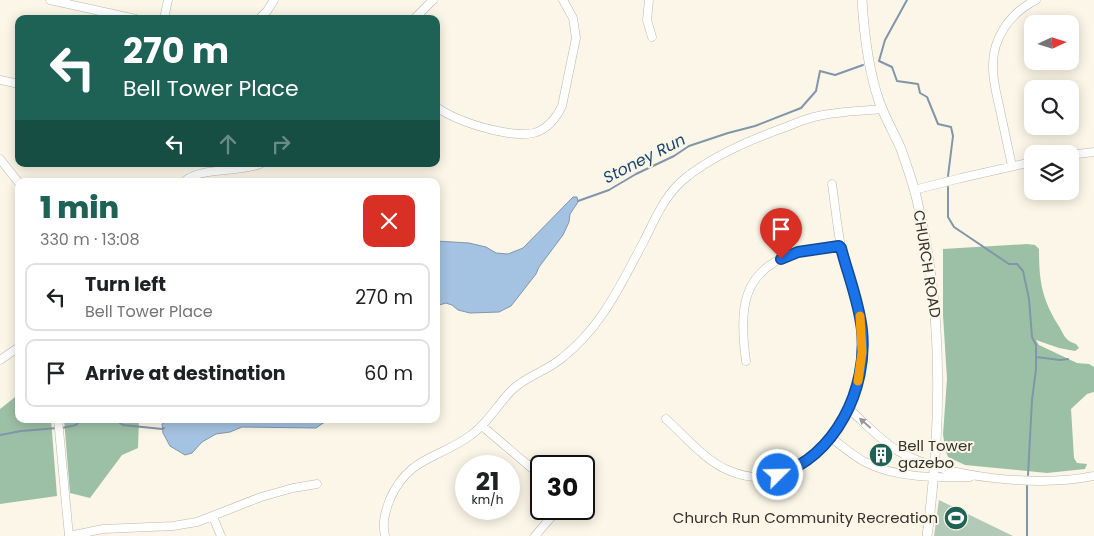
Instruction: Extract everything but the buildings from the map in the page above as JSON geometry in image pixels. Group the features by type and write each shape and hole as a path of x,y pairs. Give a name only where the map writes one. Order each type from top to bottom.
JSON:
{"main road":[{"name":"CHURCH ROAD","path":"862,0 866,44 878,100 901,150 914,190 930,266 938,340 938,409 934,478 927,536"}],"street":[{"path":"50,0 118,15"},
{"path":"165,15 168,0"},
{"path":"263,15 274,0"},
{"path":"418,15 433,0"},
{"path":"440,109 470,124 514,135 534,133 549,125 558,115 562,106 576,38 573,18 563,0"},
{"path":"649,0 647,20 652,37"},
{"path":"1012,166 993,76 993,56 997,42 1007,23 1014,14 1036,0"},
{"path":"0,80 15,83"},
{"path":"385,536 383,526 386,508 403,478 413,467 470,436 482,426 512,390 527,378 555,364 589,334 614,299 662,206 672,190 686,177 721,156 757,138 803,120 818,116 882,109"},
{"path":"1079,154 1094,152"},
{"path":"0,159 15,178"},
{"path":"914,190 1024,164"},
{"path":"188,178 200,174 248,167"},
{"path":"0,174 8,169"},
{"path":"666,419 713,462 732,472 754,477 778,475 798,466 817,452 830,437 849,409 856,390 862,352 862,331 841,248 832,184"},
{"path":"746,361 742,332 742,310 748,290 757,278 768,267 798,252 839,246 841,248"},
{"path":"0,360 15,350"},
{"path":"849,409 898,451 935,466 982,476"},
{"path":"58,423 69,536 112,528 182,525 213,517 261,497 317,484"},
{"path":"482,426 530,467"},
{"path":"830,437 865,462 899,473 934,478 982,476 1043,481 1094,476"},
{"path":"213,517 222,536"},
{"path":"536,536 549,520"}],"green space":[{"path":"1035,245 1039,249 1041,281 1045,299 1054,318 1066,338 1079,348 1075,351 1036,340 1039,345 1077,363 1089,364 1094,367 1094,392 1087,394 1071,409 1074,458 1077,463 1087,464 1085,469 1047,473 965,465 948,457 945,448 943,434 947,379 943,315 943,249"},
{"path":"15,397 15,423 51,423 57,496 0,504 0,409"},
{"path":"64,423 139,423 138,448 122,455 90,498 70,493"},
{"name":"Church Run Community Recreation","path":"939,500 1013,536 934,536"}],"water":[{"path":"573,197 577,197 578,202 570,214 569,222 563,235 511,306 499,312 470,313 458,310 446,303 440,305 440,241 469,243 486,247 496,253 508,254 523,248"},
{"path":"323,423 316,428 242,427 230,432 216,434 202,442 192,453 185,455 170,446 163,433 162,424"}],"waterway":[{"path":"907,0 885,40 879,61 892,67 897,81 918,84 920,93 927,97 938,124 951,127 953,136 948,176"},
{"name":"Stoney Run","path":"578,201 609,190 636,174 674,156 689,146 755,126 801,108 816,91 820,71 835,75 863,65"},
{"path":"948,187 948,217 954,227 1009,264 1017,264 1023,271 1029,299 1032,337 1036,345 1028,475"},
{"path":"1036,357 1068,359"},
{"name":"Stoney Run","path":"62,428 78,423"},
{"name":"Stoney Run","path":"120,423 123,425 164,428"},
{"name":"Stoney Run","path":"0,435 57,428"},
{"path":"1027,486 1027,536"}],"slow traffic":[{"path":"858,381 862,352 860,316"}],"place":[{"name":"Bell Tower gazebo","path":"881,455"},
{"name":"Church Run Community Recreation","path":"956,518"}],"route":[{"path":"778,475 804,463 817,452 840,424 849,409 856,390 862,352 860,316 841,248 839,246 798,252 781,259"}]}
